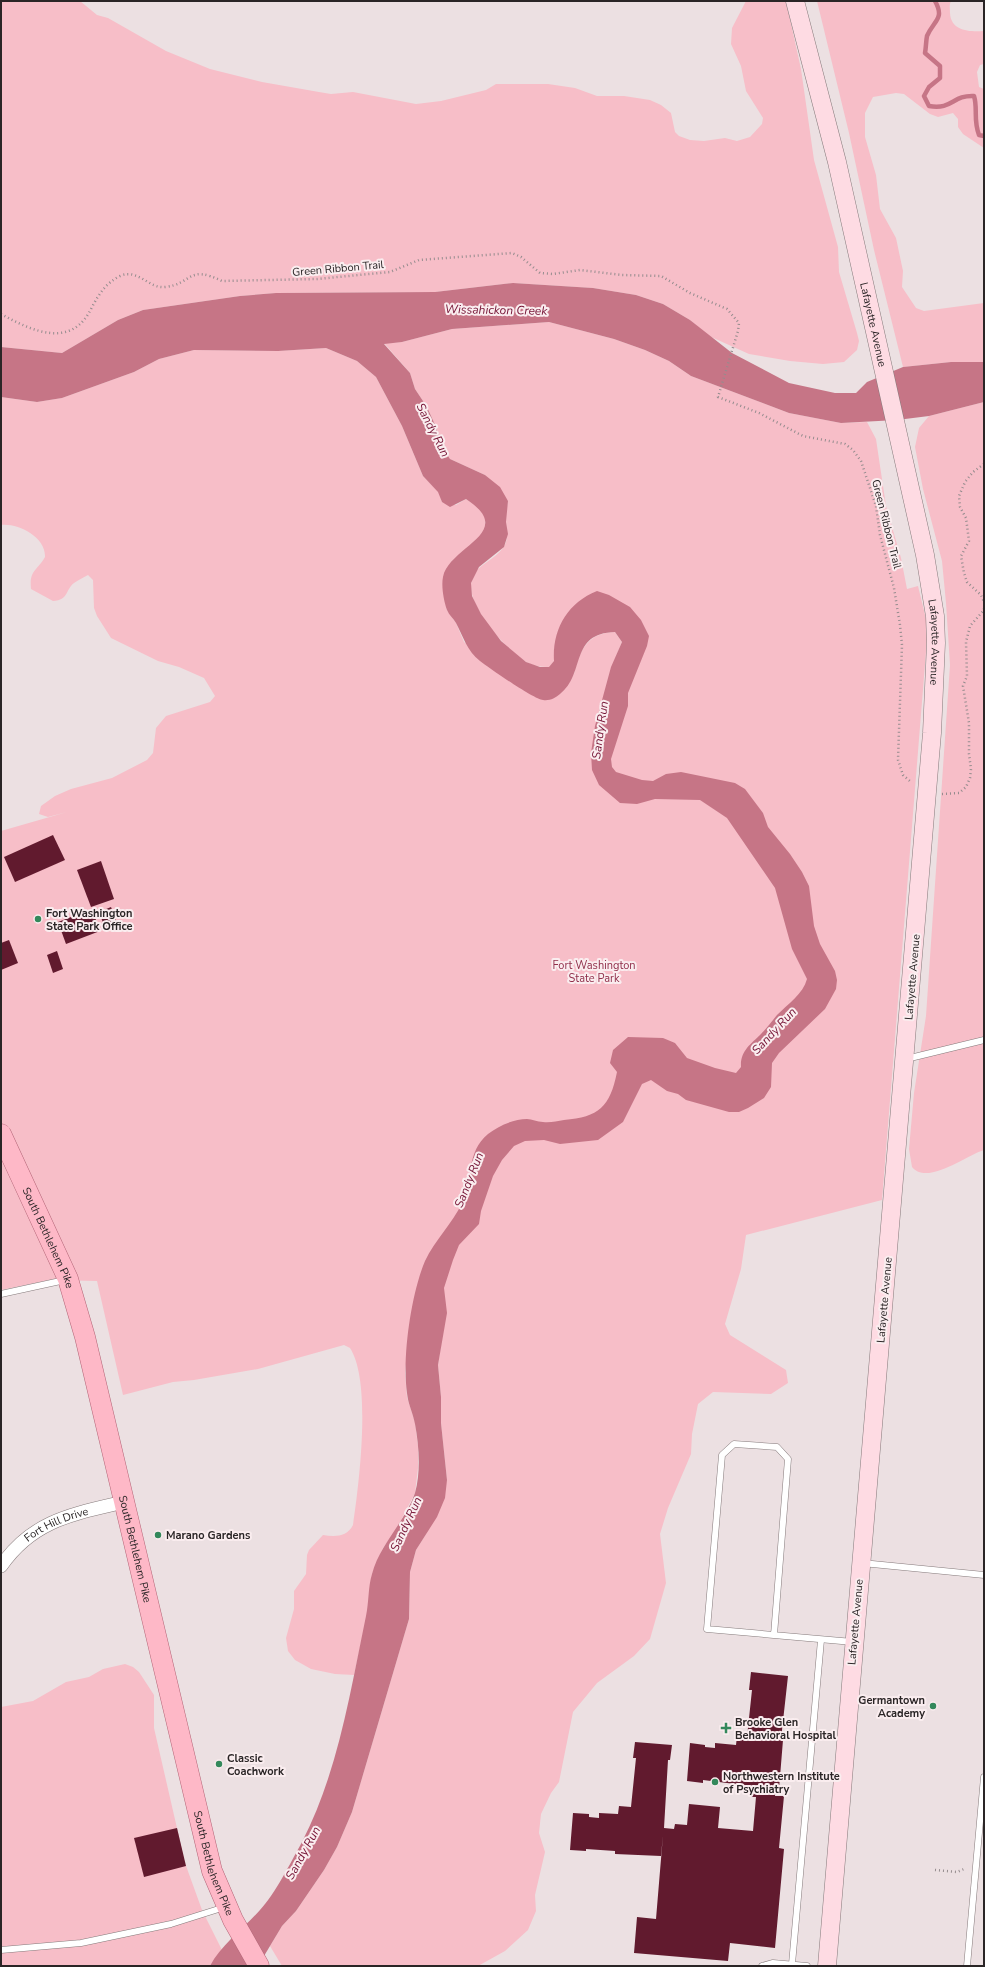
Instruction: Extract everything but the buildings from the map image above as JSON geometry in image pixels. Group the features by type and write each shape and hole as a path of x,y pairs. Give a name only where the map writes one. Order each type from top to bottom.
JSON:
{"main road":[{"name":"Lafayette Avenue","path":"794,1 837,162 883,363 929,574 936,643 933,726 826,1966"},
{"name":"South Bethlehem Pike","path":"1,1134 68,1280 85,1337 212,1871 229,1913 259,1966"}],"street":[{"name":"Fort Hill Drive","path":"1,1566 18,1545 47,1523 67,1515 124,1502"}],"lane":[{"path":"904,1059 984,1040"},
{"path":"1,1294 23,1288 68,1280"},
{"path":"774,1635 788,1459 777,1447 734,1444 722,1455 707,1629 820,1640 853,1642"},
{"path":"861,1563 984,1575"},
{"path":"792,1964 820,1640"},
{"path":"967,1966 984,1777"},
{"path":"1,1950 81,1943 229,1913"},
{"path":"762,1966 773,1962 807,1966"}],"path":[{"name":"Green Ribbon Trail","path":"1,314 38,332 59,333 73,330 85,320 96,297 106,286 120,276 136,275 157,287 177,284 189,276 199,274 208,274 222,281 317,279 390,272 419,260 512,253 521,257 540,273 550,274 580,270 622,275 662,276 690,293 727,309 739,324 718,397 759,413 803,436 846,444 857,455 866,472 876,506 883,549 894,588 902,645 898,760 903,775 915,784"},
{"path":"984,464 972,472 965,482 959,496 960,507 966,518 969,541 961,556 964,573 967,582 981,595 984,602"},
{"path":"939,793 948,795 959,793 966,787 970,778 969,723 963,686 967,676 966,642 970,626 984,610 984,607"},
{"path":"935,1870 957,1872 964,1869"}],"green space":[{"path":"1,1 80,1 97,15 108,18 166,51 210,69 262,82 331,94 353,92 416,104 441,101 486,90 496,84 548,84 575,88 597,96 624,96 650,100 661,105 671,113 675,132 679,136 690,140 704,141 725,138 737,141 750,137 762,124 763,118 746,91 741,66 731,44 732,28 746,1 786,1 801,69 814,160 838,247 839,272 859,341 857,350 844,362 823,364 790,361 749,354 709,336 690,320 663,304 636,295 593,288 513,283 435,292 276,293 240,296 143,310 118,320 62,353 1,347"},
{"path":"817,1 951,1 951,19 957,27 972,31 984,31 984,64 980,65 977,72 979,87 984,89 984,148 963,134 958,127 958,119 953,113 938,117 930,114 904,94 896,93 873,97 865,113 865,137 876,175 880,209 896,238 903,271 902,287 916,308 924,311 984,303 984,362 951,362 903,367 874,250 849,133"},
{"name":"Fort Washington State Park","path":"549,322 614,339 645,350 669,361 691,376 789,413 841,423 867,422 876,439 886,506 901,558 907,589 918,586 928,627 882,1200 746,1235 741,1269 725,1324 730,1335 786,1370 788,1383 771,1394 713,1392 698,1404 692,1434 691,1454 668,1508 660,1534 666,1583 650,1639 634,1656 597,1683 573,1712 559,1782 551,1793 541,1814 539,1833 545,1852 535,1895 536,1911 528,1930 505,1951 478,1966 282,1966 270,1946 282,1926 296,1911 324,1870 337,1847 352,1812 409,1619 410,1572 416,1550 426,1534 447,1480 441,1423 441,1397 438,1365 446,1311 407,1353 405,1373 407,1397 415,1422 418,1446 418,1468 415,1493 396,1530 383,1548 372,1574 369,1606 354,1675 335,1674 311,1669 295,1660 288,1651 286,1638 294,1609 294,1591 306,1574 307,1555 309,1550 323,1535 332,1536 344,1534 353,1525 362,1434 362,1408 361,1384 357,1364 350,1348 344,1345 258,1369 173,1382 123,1395 97,1281 50,1280 1,1290 1,831 67,812 48,817 39,814 41,806 55,796 71,789 112,778 147,760 153,753 156,728 166,716 210,702 215,696 204,678 179,667 158,661 111,638 97,616 94,608 93,580 88,575 74,583 64,597 58,600 53,601 31,589 32,574 45,557 41,543 23,529 15,526 1,525 1,397 37,402 62,398 134,372 159,359 194,350 278,351 326,348 357,361 376,377 402,426 423,476 439,492 442,502 456,505 466,499 477,506 485,516 485,528 479,538 452,561 443,591 447,610 456,623 464,642 521,688 574,674 579,657 586,644 591,639 605,633 615,632 622,642 613,664 641,620 554,648 554,661 550,667 537,666 526,662 499,638 490,628 476,605 472,594 471,584 472,577 480,567 501,551 506,543 506,517 508,501 485,475 450,459 442,447 436,427 427,407 415,389 410,373 384,343 402,342 452,329"},
{"path":"984,402 984,1150 947,1168 927,1173 919,1172 912,1167 909,1149 914,1093 926,1016 950,665 942,561 923,489 915,447 919,428 929,416"},
{"path":"125,1664 133,1667 139,1672 154,1695 154,1728 185,1863 202,1910 230,1966 1,1966 1,1707 33,1701 66,1682 89,1677 103,1669"}],"water":[{"path":"513,283 593,288 636,295 663,304 690,320 732,353 789,383 835,393 856,393 867,382 903,367 951,362 984,362 984,402 929,416 897,420 841,423 789,413 691,376 669,361 645,350 614,339 549,322 452,329 402,342 384,344 410,373 415,389 427,407 436,427 442,447 450,459 485,475 500,487 508,501 506,522 508,534 504,547 479,567 471,583 472,596 481,614 501,641 526,662 540,667 549,667 554,661 554,650 559,628 570,610 586,596 597,591 609,595 630,607 641,620 649,636 647,646 628,693 628,706 611,759 612,767 616,772 642,780 653,781 666,774 681,772 735,783 745,789 763,813 768,827 790,854 802,872 809,886 814,926 820,944 835,971 837,980 836,989 825,1009 779,1053 772,1063 771,1087 764,1098 748,1108 739,1112 729,1112 686,1100 678,1094 667,1091 651,1080 642,1084 623,1122 598,1140 560,1144 544,1140 525,1141 514,1146 502,1160 493,1176 481,1211 479,1224 459,1245 444,1288 447,1313 438,1365 441,1397 441,1423 447,1480 445,1498 437,1517 416,1550 410,1572 409,1619 352,1812 337,1847 324,1870 296,1911 282,1926 258,1966 210,1966 220,1951 254,1917 277,1887 302,1842 325,1788 342,1732 366,1616 372,1574 386,1543 411,1504 417,1485 419,1467 418,1441 414,1420 409,1405 406,1379 409,1326 416,1291 420,1275 429,1253 462,1203 468,1185 476,1149 481,1141 496,1128 512,1122 522,1119 548,1122 576,1119 594,1113 601,1108 611,1094 617,1072 610,1063 613,1050 628,1037 663,1038 675,1043 687,1058 715,1068 736,1073 741,1067 742,1056 747,1048 777,1015 799,994 807,979 792,949 775,888 727,818 700,800 655,799 637,804 620,803 599,785 592,770 591,753 595,726 611,667 622,642 615,632 600,634 591,639 584,647 568,686 560,694 548,700 538,699 522,690 485,665 472,653 456,623 447,610 443,594 442,581 448,566 476,539 483,530 485,521 480,511 466,499 450,507 442,502 438,492 423,476 402,426 376,377 357,361 326,348 278,351 194,350 159,359 134,372 62,398 37,402 1,397 1,347 62,353 118,320 143,310 240,296 276,293 435,292"}],"waterway":[{"path":"935,1 938,7 939,16 927,36 925,53 940,66 940,78 929,87 924,96 929,106 937,107 967,96 974,96 977,129 979,135 984,136"}],"place":[{"name":"Fort Washington State Park Office","path":"38,919"},
{"name":"Marano Gardens","path":"158,1535"},
{"name":"Germantown Academy","path":"933,1706"},
{"name":"Brooke Glen Behavioral Hospital","path":"726,1728"},
{"name":"Classic Coachwork","path":"219,1764"},
{"name":"Northwestern Institute of Psychiatry","path":"715,1782"}],"water label":[{"name":"Wissahickon Creek","path":"496,310"},
{"name":"Sandy Run","path":"433,430"},
{"name":"Sandy Run","path":"600,730"},
{"name":"Sandy Run","path":"774,1031"},
{"name":"Sandy Run","path":"469,1180"},
{"name":"Sandy Run","path":"406,1524"},
{"name":"Sandy Run","path":"303,1853"}]}
